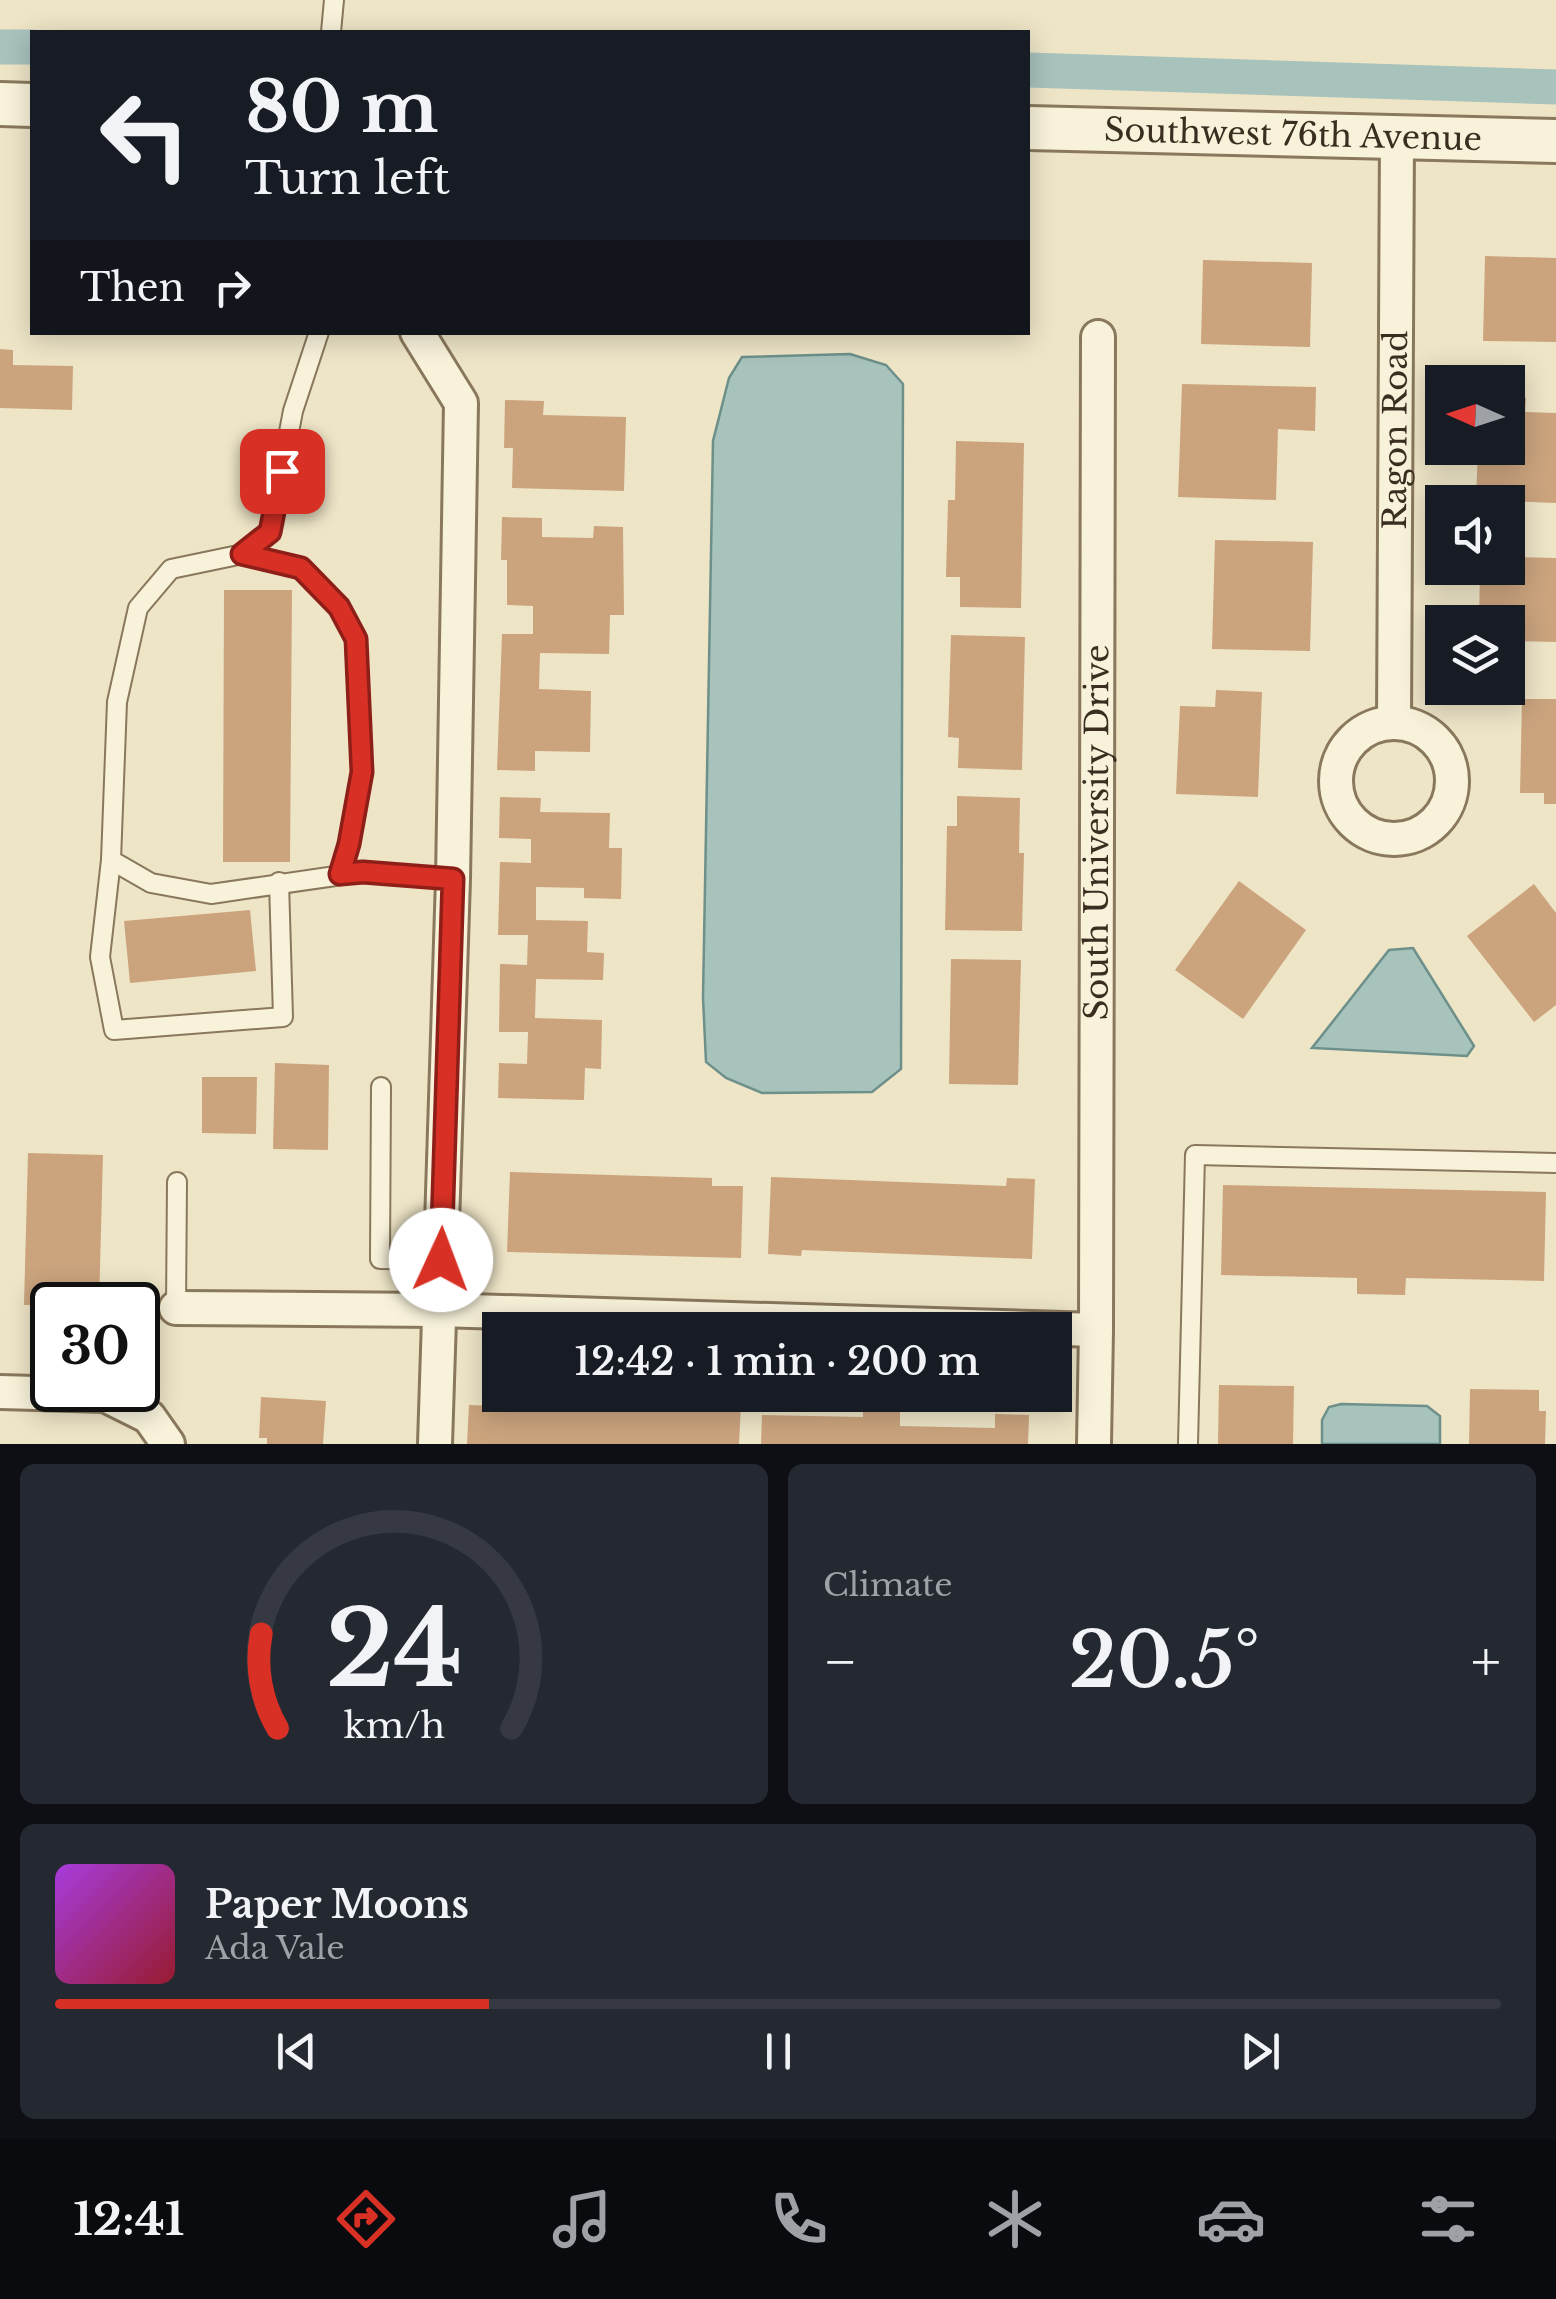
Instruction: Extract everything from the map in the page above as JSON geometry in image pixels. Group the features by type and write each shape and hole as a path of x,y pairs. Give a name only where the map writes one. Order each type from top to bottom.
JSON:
{"street":[{"path":"0,104 30,105"},
{"name":"Southwest 76th Avenue","path":"1030,128 1556,141"},
{"name":"Ragon Road","path":"1394,722 1397,137"},
{"path":"422,335 461,403 453,879 435,1444"},
{"name":"South University Drive","path":"1094,1444 1098,336"},
{"path":"176,1308 439,1310 1096,1330"},
{"path":"0,1392 104,1395 158,1431"}],"lane":[{"path":"332,30 334,0"},
{"path":"242,554 270,532 293,411 318,335"},
{"path":"279,882 283,1018 114,1030 100,957 111,860 117,702 138,608 171,569 242,554 301,568 339,607 356,639 362,772 340,874"},
{"path":"111,860 151,882 211,894 363,872 453,879"},
{"path":"382,1087 380,1258 441,1260"},
{"path":"1188,1444 1194,1155 1556,1163"},
{"path":"176,1308 178,1182"}],"water":[{"path":"850,354 886,365 903,384 901,1069 872,1092 762,1093 726,1078 706,1062 703,998 713,441 729,378 742,357"},
{"path":"1413,948 1474,1046 1467,1056 1312,1048 1389,950"},
{"path":"1427,1406 1440,1416 1440,1444 1322,1444 1322,1420 1329,1407"}],"building":[{"path":"1485,256 1556,258 1556,342 1483,341"},
{"path":"1203,260 1312,263 1310,347 1201,344"},
{"path":"0,349 13,350 13,365 73,366 72,410 0,408"},
{"path":"1182,384 1316,387 1315,431 1278,429 1276,500 1178,497"},
{"path":"505,400 544,401 543,415 626,417 624,491 512,488 513,448 504,448"},
{"path":"1525,412 1556,413 1556,503 1525,502 1525,485 1477,485 1477,465 1525,465"},
{"path":"956,441 1024,443 1021,608 960,607 960,577 946,577 948,500 955,500"},
{"path":"502,517 542,518 542,537 593,538 594,526 623,527 624,615 610,615 609,654 540,653 539,689 591,691 590,752 535,751 535,771 497,770 502,634 533,634 533,606 507,605 507,560 501,560"},
{"path":"1215,540 1313,542 1310,651 1212,649"},
{"path":"1525,557 1556,558 1556,642 1525,641 1525,605 1479,605 1480,585 1525,585"},
{"path":"224,590 292,590 290,862 223,862"},
{"path":"951,635 1025,637 1022,770 958,768 959,738 948,737"},
{"path":"1216,690 1262,692 1258,797 1176,794 1180,706 1215,707"},
{"path":"1525,699 1556,699 1556,804 1544,804 1544,793 1520,793 1522,705"},
{"path":"957,796 1020,798 1019,853 1024,853 1022,931 945,930 947,826 957,826"},
{"path":"500,797 541,798 540,812 610,813 609,848 622,848 621,899 584,898 584,888 536,887 536,920 588,921 587,952 604,953 603,980 536,979 535,1018 602,1020 601,1069 585,1068 584,1100 498,1098 499,1063 527,1064 528,1032 499,1032 500,964 527,965 528,935 498,935 500,862 531,863 531,839 499,838"},
{"path":"1239,881 1306,930 1243,1019 1175,970"},
{"path":"1534,884 1556,913 1556,1005 1534,1022 1467,936"},
{"path":"250,910 256,971 130,983 124,921"},
{"path":"951,959 1021,960 1018,1085 949,1084"},
{"path":"275,1063 329,1065 328,1150 273,1149"},
{"path":"202,1077 257,1077 256,1134 202,1133"},
{"path":"28,1153 103,1155 100,1282 30,1282 30,1305 24,1305"},
{"path":"510,1172 712,1178 712,1186 743,1186 741,1258 507,1252"},
{"path":"771,1177 1006,1186 1007,1178 1035,1179 1032,1259 802,1250 801,1256 768,1254"},
{"path":"1223,1185 1546,1192 1544,1281 1406,1278 1405,1295 1357,1294 1357,1278 1221,1275"},
{"path":"1219,1385 1294,1386 1293,1444 1218,1444"},
{"path":"1470,1389 1539,1390 1539,1411 1546,1411 1545,1444 1469,1444"},
{"path":"261,1397 326,1401 323,1444 267,1444 267,1438 259,1438"},
{"path":"469,1405 482,1405 482,1412 741,1412 739,1444 467,1444"},
{"path":"863,1412 900,1412 900,1426 995,1428 995,1414 1029,1415 1028,1444 761,1444 762,1415 863,1417"}],"waterway":[{"path":"0,47 30,47"},
{"path":"1030,70 1556,87"}],"route":[{"path":"282,471 270,532 242,554 301,568 339,607 356,639 362,772 340,874 363,872 453,879 441,1260"}]}
